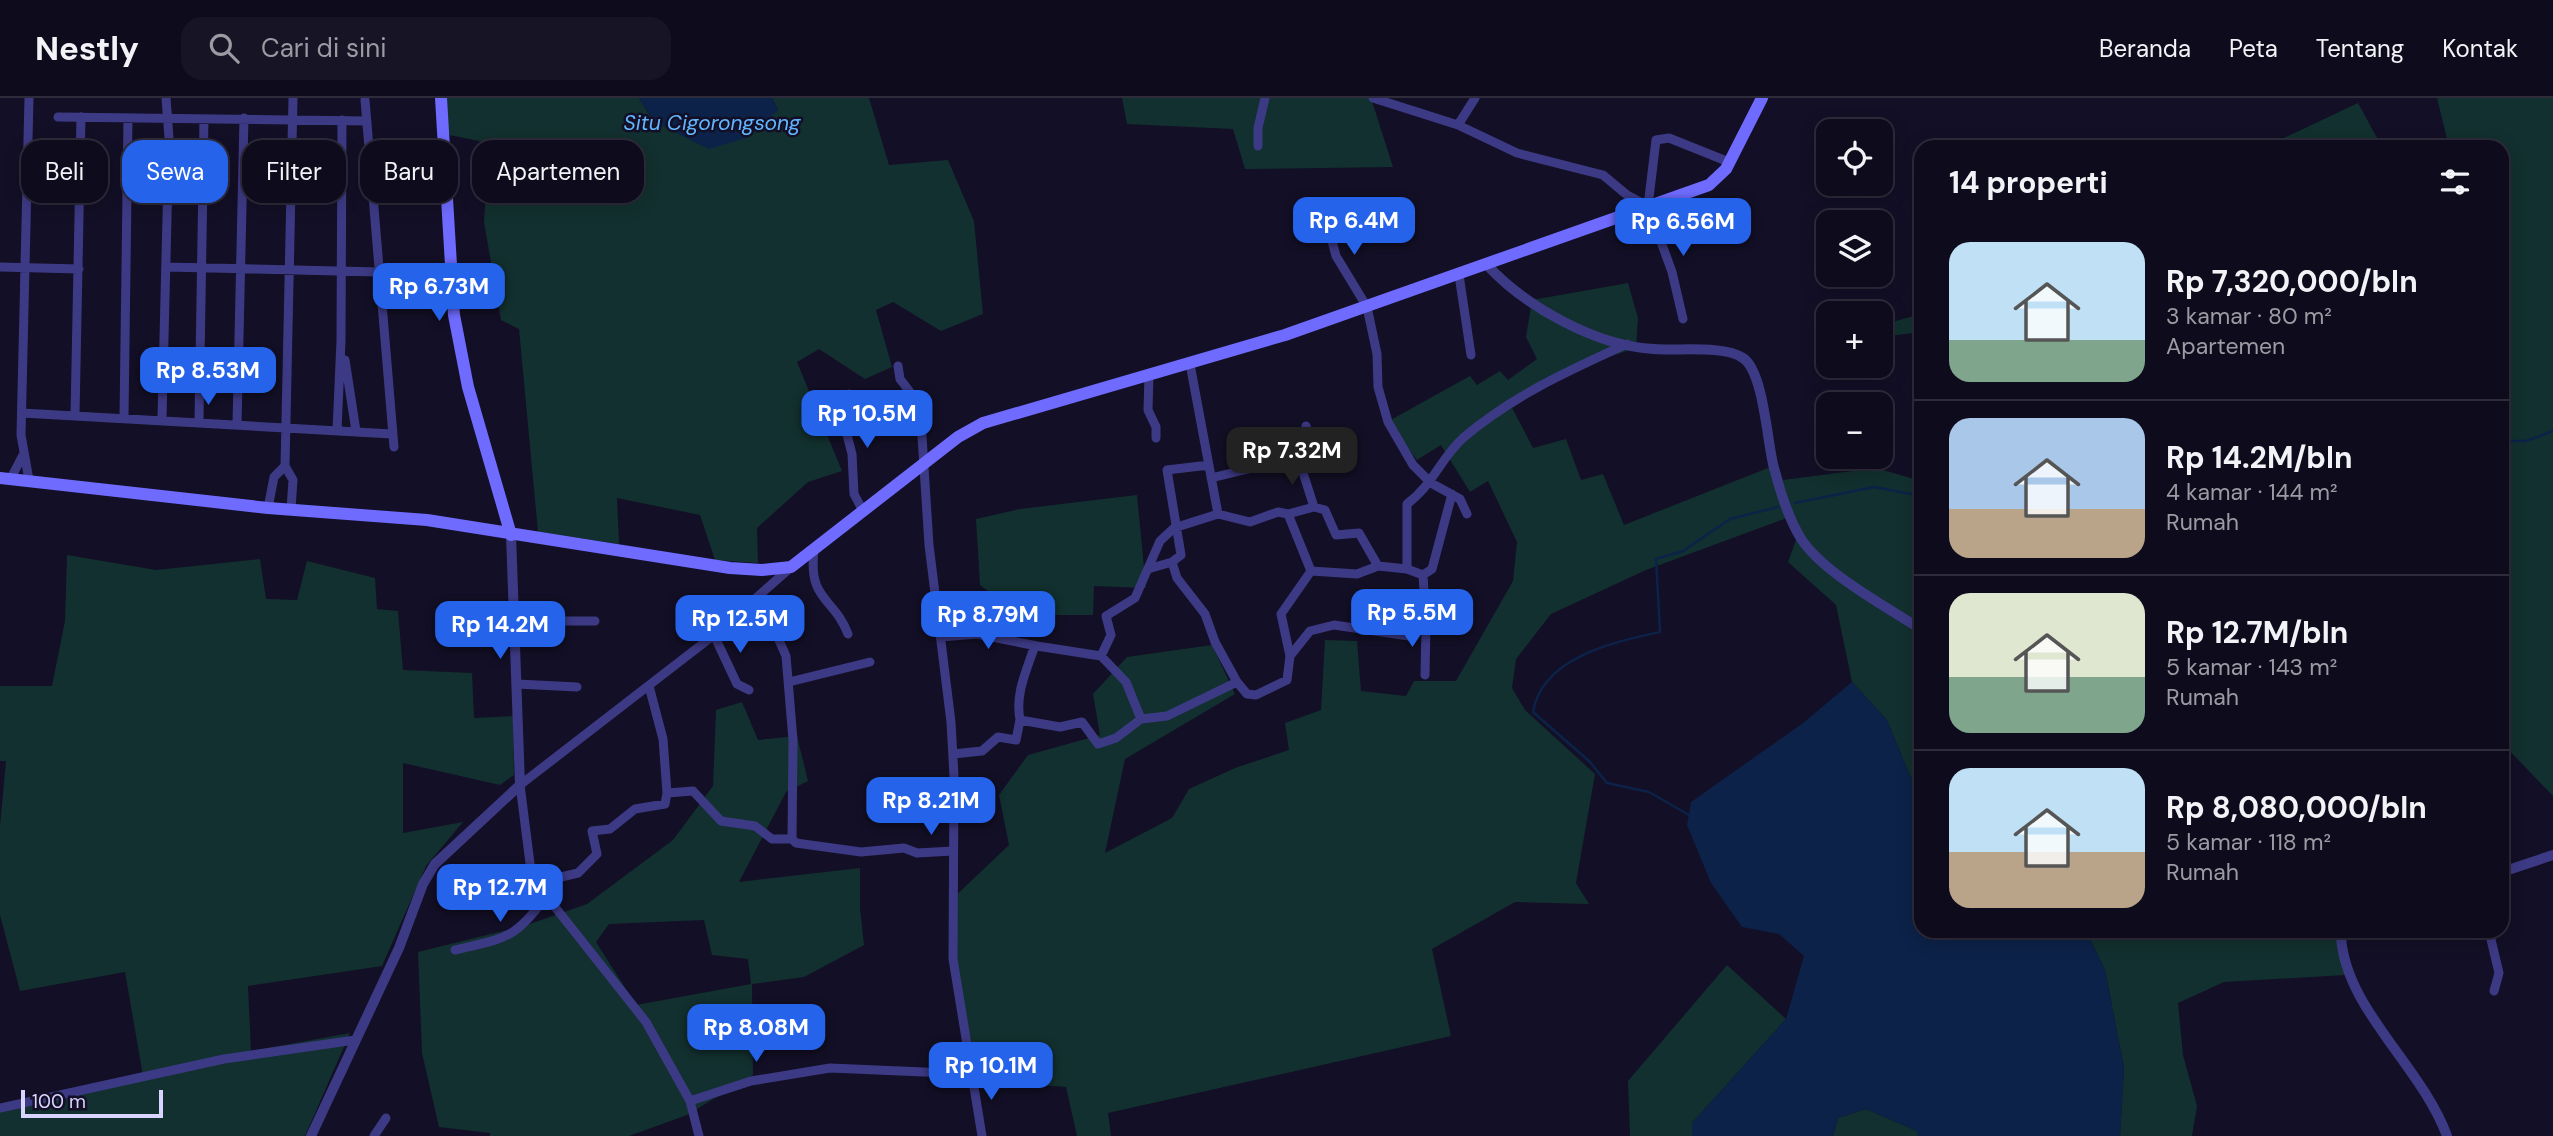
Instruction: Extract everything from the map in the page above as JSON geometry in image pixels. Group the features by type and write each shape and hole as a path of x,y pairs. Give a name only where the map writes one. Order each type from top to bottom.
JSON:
{"main road":[{"path":"441,98 454,315 468,387 512,535"},
{"path":"5,478 268,508 427,520 730,568 762,570 791,567 925,463 983,423 1190,364 1367,307 1709,185 1720,176 1729,162 1762,98"}],"street":[{"path":"29,98 22,413 23,455 29,480"},
{"path":"162,418 166,267 166,98"},
{"path":"291,509 293,480 285,466 293,98"},
{"path":"1258,146 1258,128 1265,98"},
{"path":"1373,98 1458,125 1517,153 1603,175 1627,195 1648,206"},
{"path":"1458,125 1475,98"},
{"path":"365,100 394,447"},
{"path":"58,117 367,121"},
{"path":"75,415 81,117"},
{"path":"124,417 128,118"},
{"path":"237,424 244,118"},
{"path":"199,421 204,120"},
{"path":"337,430 341,341 342,120"},
{"path":"1683,319 1672,272 1648,206 1656,140 1669,138 1729,162"},
{"path":"1325,215 1336,256 1367,307 1377,354 1378,387 1384,412 1413,465 1431,483 1464,504 1467,514"},
{"path":"1488,265 1499,278 1554,317 1627,344 1650,349 1731,352 1745,358 1756,378 1774,468 1802,540 1818,560 1914,625"},
{"path":"0,267 79,269"},
{"path":"166,267 379,272"},
{"path":"1459,275 1471,355"},
{"path":"341,341 356,431"},
{"path":"1406,569 1407,504 1424,492 1448,453 1502,407 1547,381 1627,344"},
{"path":"1190,364 1218,514"},
{"path":"898,366 900,379 920,405 929,545 953,754 953,959 982,1136"},
{"path":"1149,375 1148,410 1156,427 1156,438"},
{"path":"849,394 844,423 852,454 854,494 863,511"},
{"path":"22,413 162,418 392,434"},
{"path":"1211,478 1298,457 1312,451 1306,426"},
{"path":"5,478 23,455"},
{"path":"1298,457 1314,507"},
{"path":"1147,569 1172,562 1181,555 1174,528 1167,470 1209,465"},
{"path":"268,508 274,477 285,466"},
{"path":"1423,575 1432,569 1452,494"},
{"path":"1101,656 1111,635 1106,616 1135,598 1160,541 1174,528 1218,514 1250,522 1278,512 1288,513 1314,507 1325,510 1335,535 1359,533 1378,566"},
{"path":"1288,513 1311,571"},
{"path":"512,535 520,785 531,871 545,898 646,1022 690,1101 699,1136"},
{"path":"814,551 811,573 825,603 843,620 848,634"},
{"path":"1172,562 1177,578 1205,614 1237,682 1247,694 1256,695 1287,680 1290,656 1281,614 1311,571"},
{"path":"1311,571 1357,574 1378,566 1406,569 1423,575"},
{"path":"310,1136 399,948 424,884 435,864 520,785 714,635 791,567"},
{"path":"1423,575 1425,675"},
{"path":"752,603 778,638 786,656 793,740 792,839"},
{"path":"516,621 595,621"},
{"path":"1290,656 1310,631 1334,625 1409,636 1413,628 1426,624"},
{"path":"941,637 977,634 1101,656 1126,682 1141,719"},
{"path":"714,635 737,684 749,690"},
{"path":"953,754 982,751 998,737 1016,740 1020,720 1017,705 1020,691 1037,646"},
{"path":"789,682 870,662"},
{"path":"1020,720 1060,727 1082,722 1098,744 1116,738 1141,719 1167,716 1237,682"},
{"path":"517,684 577,687"},
{"path":"536,884 578,873 597,854 593,831 610,829 635,809 665,804 667,793 663,739 649,686"},
{"path":"667,793 693,791 721,821 755,826 772,839 792,839 796,843 843,851 904,848 917,853 953,851"},
{"path":"2509,870 2553,855"},
{"path":"455,950 506,938 533,916 545,898"},
{"path":"2342,938 2342,958 2352,984 2420,1081 2447,1136"},
{"path":"2491,938 2499,973 2494,991"},
{"path":"0,1108 224,1059 355,1040"},
{"path":"690,1101 763,1078 831,1068 970,1074"},
{"path":"374,1136 386,1118"}],"green space":[{"path":"441,98 639,98 654,122 778,110 772,98 869,98 889,165 948,160 974,221 983,314 941,331 893,302 876,310 892,367 865,379 819,349 797,362 842,471 808,482 757,528 758,563 715,560 700,515 617,498 619,544 538,532 519,329 501,320 484,222 485,203 644,203 644,140 474,140 444,134"},
{"path":"1122,98 1371,98 1393,167 1245,169 1233,129 1127,124"},
{"path":"2437,98 2553,98 2553,796 2509,750 2509,140 2447,140"},
{"path":"2358,103 2378,140 2280,140"},
{"path":"1628,283 1638,318 1636,348 1545,378 1509,402 1533,448 1566,439 1581,480 1603,474 1624,525 1778,464 1783,480 1868,469 1879,469 1914,479 1914,782 1887,720 1852,682 1836,605 1788,562 1797,537 1787,518 1646,570 1551,614 1516,659 1512,688 1525,710 1595,774 1576,883 1589,904 1515,902 1432,949 1451,1036 1108,1113 1111,1136 1077,1136 1066,1087 970,1080 950,901 1009,845 999,795 1028,755 1100,735 1093,694 1127,657 1212,645 1235,694 1125,759 1105,853 1172,818 1189,789 1235,768 1289,750 1285,723 1321,710 1325,640 1357,641 1361,691 1406,696 1414,681 1456,681 1513,581 1517,542 1488,481 1470,492 1441,445 1417,460 1387,422 1470,376 1477,385 1500,371 1508,380 1537,359 1526,337 1532,300"},
{"path":"1914,316 1914,333 1893,336 1893,322"},
{"path":"1137,495 1146,588 1094,586 1093,615 1019,615 980,585 976,519 1020,509"},
{"path":"67,555 156,570 260,559 266,599 297,600 307,561 375,578 377,609 398,611 403,670 472,673 474,718 513,716 514,775 500,785 403,763 403,833 463,822 426,866 382,966 248,986 251,1051 350,1033 305,1136 0,1136 0,1110 143,1076 125,972 20,991 0,915 0,826 6,761 0,761 0,686 52,686 65,621"},
{"path":"742,702 758,740 797,736 808,781 786,792 739,882 860,868 864,945 804,977 752,984 753,1075 687,1115 629,1136 490,1136 490,1133 439,1127 422,1053 418,952 527,925 587,904 673,840 713,786 716,710","holes":["704,920 712,955 748,959 751,984 636,1005 596,942 609,924"]},
{"path":"2089,938 2335,938 2345,975 2224,982 2178,1003 2183,1055 2197,1106 2192,1136 2120,1136 2124,1068 2105,970"},
{"path":"1727,965 1786,1019 1692,1123 1692,1136 1630,1136 1628,1081"},
{"path":"1866,1109 1917,1131 1918,1136 1833,1136 1838,1118"}],"water":[{"name":"Situ Cigorongsong","path":"639,98 772,98 778,110 746,138 709,149 654,122"},
{"path":"1852,682 1887,720 1914,782 1914,938 2089,938 2105,970 2124,1068 2120,1136 1918,1136 1917,1131 1866,1109 1838,1118 1833,1136 1692,1136 1692,1123 1786,1019 1804,956 1779,934 1742,927 1711,883 1687,825 1691,802 1803,723"}],"waterway":[{"path":"2509,441 2526,441 2553,431"},
{"path":"1795,503 1874,487 1914,494"},
{"path":"1689,815 1649,792 1607,783 1589,761 1533,712 1539,693 1550,678 1565,665 1602,647 1660,632 1656,559 1683,551 1730,519 1778,507"}]}
